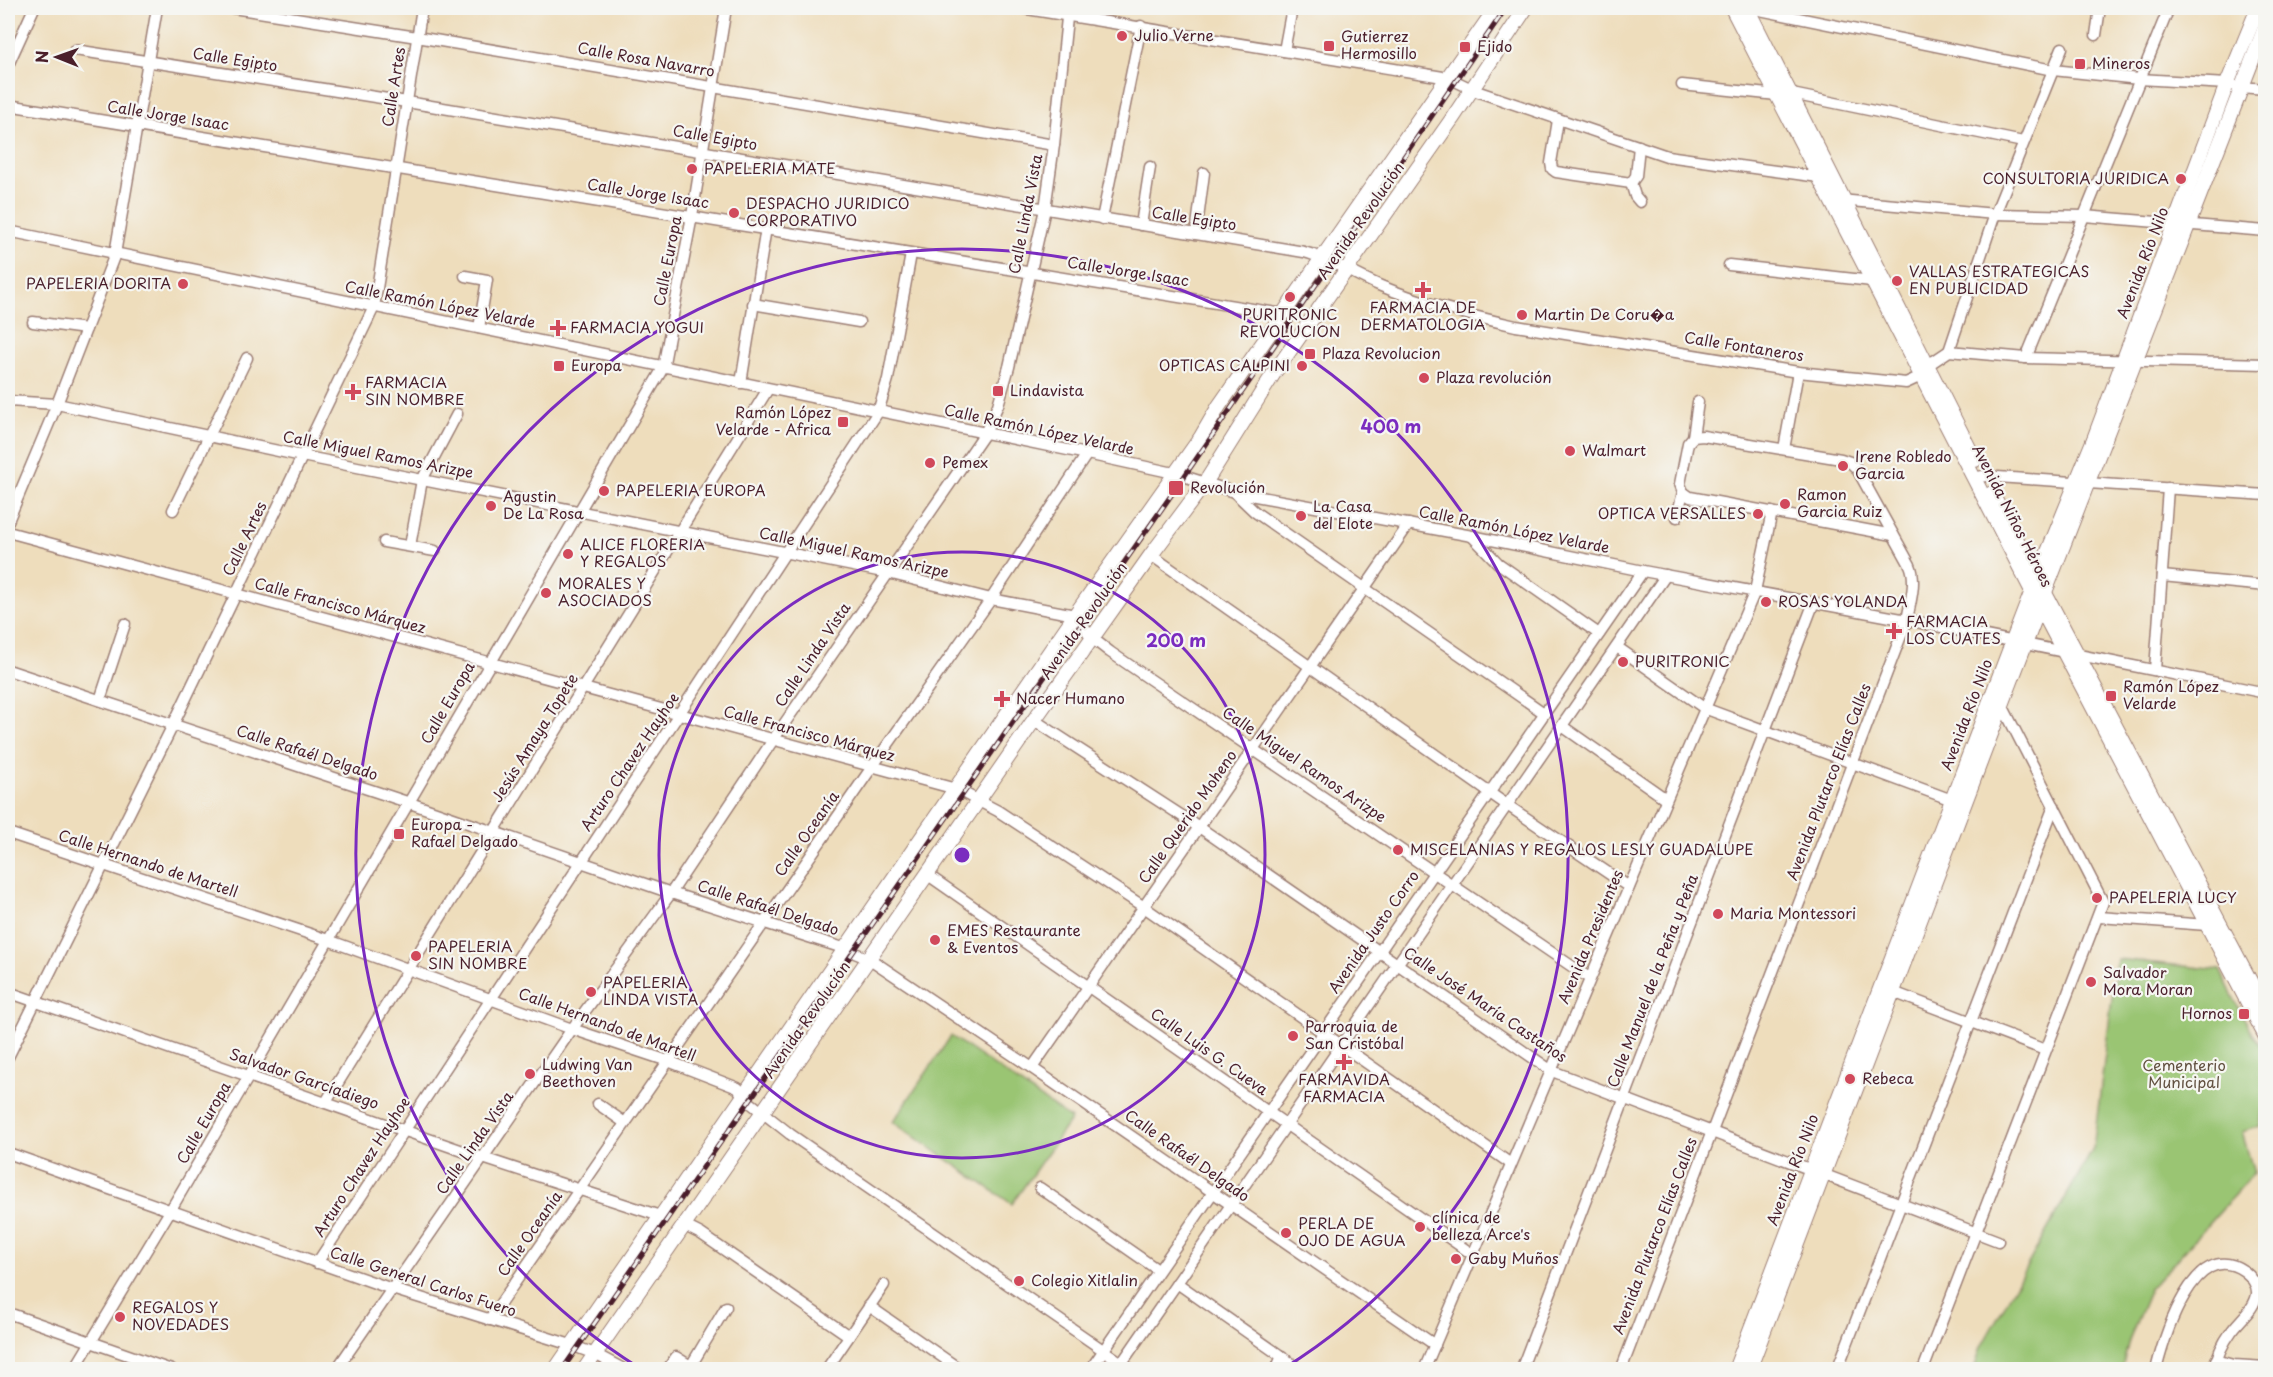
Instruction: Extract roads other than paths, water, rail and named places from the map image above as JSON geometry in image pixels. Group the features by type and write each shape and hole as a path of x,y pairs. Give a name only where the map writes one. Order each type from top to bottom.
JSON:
{"main road":[{"name":"Avenida Revolución","path":"555,1370 1496,8"},
{"name":"Avenida Revolución","path":"585,1370 1034,720 1205,483 1274,373 1526,8"},
{"name":"Avenida Niños Héroes","path":"1732,8 1872,280 1925,370"},
{"name":"Avenida Niños Héroes","path":"1749,8 1845,200 1978,477 2265,1011"},
{"name":"Avenida Río Nilo","path":"1749,1370 1817,1173 1952,800 2019,643 2129,361 2234,86 2258,8"},
{"name":"Avenida Río Nilo","path":"2234,86 2265,25"},
{"name":"Avenida Niños Héroes","path":"1978,477 2038,578 2039,592"},
{"name":"Avenida Río Nilo","path":"2038,578 2082,482"},
{"name":"Avenida Río Nilo","path":"1735,1370 1893,992 2002,705 2019,643 2040,606 2039,592"},
{"name":"Avenida Niños Héroes","path":"2040,606 2072,653 2265,1037"}],"street":[{"path":"8,65 34,8"},
{"path":"8,521 57,404 115,254 157,8"},
{"name":"Calle Rosa Navarro","path":"232,8 417,37 1054,145"},
{"name":"Calle Artes","path":"8,1057 173,725 374,308 422,8"},
{"name":"Calle Europa","path":"74,1370 170,1211 407,802 663,368 692,216 726,8"},
{"path":"1021,8 1068,11 1141,26 1449,78 1471,89 1667,156 1819,177"},
{"path":"1284,51 1292,8"},
{"path":"1749,8 2053,70 2265,89"},
{"path":"2096,35 2100,8"},
{"path":"2026,358 2169,8"},
{"name":"Calle Linda Vista","path":"336,1370 572,1029 671,893 773,740 985,433 998,405 1007,376 1044,209 1054,145 1068,11"},
{"path":"1102,219 1141,26"},
{"path":"2062,48 1995,214 1949,351 2026,358 2265,364"},
{"name":"Calle Egipto","path":"75,50 407,102 1304,252 1324,258 1347,270"},
{"path":"1682,85 1776,94"},
{"path":"1792,93 2023,142"},
{"name":"Calle Jorge Isaac","path":"8,105 1283,314"},
{"path":"1558,120 1552,169 1556,172 1631,183"},
{"path":"1631,183 1636,176 1639,146"},
{"path":"1141,225 1150,167"},
{"path":"1196,234 1204,173"},
{"path":"1631,183 1640,202"},
{"path":"1830,199 1995,214 2084,216 2265,231"},
{"path":"741,383 766,228"},
{"name":"Calle Ramón López Velarde","path":"8,231 1087,454 1174,473 1234,492 1907,620 2265,693"},
{"name":"Arturo Chavez Hayhoe","path":"317,1263 878,412 888,379 911,254"},
{"path":"1729,265 1872,280"},
{"name":"Calle Fontaneros","path":"1347,270 1393,290 1479,318 1798,372 1906,383 1949,351"},
{"path":"465,276 487,280 480,328"},
{"path":"753,304 859,322"},
{"path":"33,322 86,329"},
{"path":"173,510 247,358"},
{"path":"1784,450 1798,372"},
{"name":"Jesús Amaya Topete","path":"326,1102 768,389"},
{"name":"Calle Miguel Ramos Arizpe","path":"8,401 57,404 302,456 888,573 991,599 1075,615 1092,639 1589,978"},
{"path":"1698,402 1693,437 1688,443 1680,484 1683,492 1690,497 1893,535"},
{"path":"410,546 422,480 457,414"},
{"name":"Avenida Plutarco Elías Calles","path":"1621,1370 1907,620 1914,573 1857,469 1850,462 1703,436 1693,437"},
{"name":"Calle Oceanía","path":"489,1320 991,599 1087,454"},
{"path":"1978,477 2265,495"},
{"path":"2155,670 2168,488"},
{"path":"1234,492 1255,512 1544,713"},
{"path":"1677,517 1683,492"},
{"name":"Avenida Presidentes","path":"1424,1370 1755,591 1772,512"},
{"name":"Calle Querido Moheno","path":"1032,1068 1409,524"},
{"name":"Calle Francisco Márquez","path":"8,532 956,789 979,801 1144,907 1512,1164"},
{"path":"1472,536 1498,563 1599,634"},
{"path":"384,542 435,551"},
{"path":"1151,555 1507,806 1629,887"},
{"name":"Avenida Justo Corro","path":"1090,1370 1643,571"},
{"path":"1120,1366 1666,575"},
{"path":"2162,576 2265,586"},
{"name":"Calle Manuel de la Peña y Peña","path":"1521,1370 1814,602"},
{"path":"100,700 125,624"},
{"path":"1617,647 1704,708 1952,800"},
{"name":"Calle Rafaél Delgado","path":"8,670 844,949 870,960 1032,1068 1435,1345"},
{"path":"1923,1370 2103,902 2002,705"},
{"name":"Calle José María Castaños","path":"1034,720 1199,827 1552,1071 1998,1241"},
{"path":"1562,726 1666,799"},
{"path":"1838,1370 1899,1204 2054,806"},
{"name":"Calle Hernando de Martell","path":"8,833 328,940 738,1088 743,1097 762,1112 1104,1350 1120,1366 1132,1370"},
{"name":"Calle Luis G. Cueva","path":"928,875 1472,1254"},
{"path":"2099,916 2207,925"},
{"name":"Salvador Garcíadiego","path":"8,992 483,1158 660,1216"},
{"path":"1893,992 2045,1050"},
{"path":"598,1104 625,1123"},
{"name":"Calle General Carlos Fuero","path":"8,1153 392,1289 571,1345 595,1354 625,1370"},
{"path":"1040,1188 1158,1270"},
{"path":"683,1225 701,1234 849,1336"},
{"path":"2156,1370 2163,1342 2178,1303 2189,1287 2205,1272 2218,1265 2238,1268 2250,1276 2261,1290 2253,1305 2232,1331 2215,1365 2265,1367"},
{"path":"1177,1283 1301,1370"},
{"path":"826,1370 884,1285"},
{"path":"869,1306 961,1370"},
{"path":"667,1370 676,1357 689,1365 692,1364 726,1307"},
{"path":"8,1313 171,1370"},
{"path":"1276,1370 1282,1356"}],"railway":[{"path":"562,1370 1179,484 1506,8"}],"place":[{"name":"Julio Verne","path":"1122,36"},
{"name":"Gutierrez Hermosillo","path":"1329,46"},
{"name":"Ejido","path":"1465,47"},
{"name":"Mineros","path":"2080,64"},
{"name":"PAPELERIA MATE","path":"692,169"},
{"name":"CONSULTORIA JURIDICA","path":"2181,179"},
{"name":"DESPACHO JURIDICO CORPORATIVO","path":"734,213"},
{"name":"VALLAS ESTRATEGICAS EN PUBLICIDAD","path":"1897,281"},
{"name":"PAPELERIA DORITA","path":"183,284"},
{"name":"FARMACIA DE DERMATOLOGIA","path":"1423,290"},
{"name":"PURITRONIC REVOLUCION","path":"1290,297"},
{"name":"Martin De Coru�a","path":"1522,315"},
{"name":"FARMACIA YOGUI","path":"558,328"},
{"name":"Plaza Revolucion","path":"1310,354"},
{"name":"Europa","path":"559,366"},
{"name":"OPTICAS CALPINI","path":"1302,366"},
{"name":"Plaza revolución","path":"1424,378"},
{"name":"Lindavista","path":"998,391"},
{"name":"FARMACIA SIN NOMBRE","path":"353,392"},
{"name":"Ramón López Velarde - Africa","path":"843,422"},
{"name":"Walmart","path":"1570,451"},
{"name":"Pemex","path":"930,463"},
{"name":"Irene Robledo Garcia","path":"1843,466"},
{"name":"Revolución","path":"1176,488"},
{"name":"PAPELERIA EUROPA","path":"604,491"},
{"name":"Ramon Garcia Ruiz","path":"1785,504"},
{"name":"Agustin De La Rosa","path":"491,506"},
{"name":"OPTICA VERSALLES","path":"1758,514"},
{"name":"La Casa del Elote","path":"1301,516"},
{"name":"ALICE FLORERIA Y REGALOS","path":"568,554"},
{"name":"MORALES Y ASOCIADOS","path":"546,593"},
{"name":"ROSAS YOLANDA","path":"1766,602"},
{"name":"FARMACIA LOS CUATES","path":"1894,631"},
{"name":"PURITRONIC","path":"1623,662"},
{"name":"Ramón López Velarde","path":"2111,696"},
{"name":"Nacer Humano","path":"1002,699"},
{"name":"Europa - Rafael Delgado","path":"399,834"},
{"name":"MISCELANIAS Y REGALOS LESLY GUADALUPE","path":"1398,850"},
{"name":"PAPELERIA LUCY","path":"2097,898"},
{"name":"Maria Montessori","path":"1718,914"},
{"name":"EMES Restaurante & Eventos","path":"935,940"},
{"name":"PAPELERIA SIN NOMBRE","path":"416,956"},
{"name":"Salvador Mora Moran","path":"2091,982"},
{"name":"PAPELERIA LINDA VISTA","path":"591,992"},
{"name":"Hornos","path":"2244,1014"},
{"name":"Parroquia de San Cristóbal","path":"1293,1036"},
{"name":"FARMAVIDA FARMACIA","path":"1344,1062"},
{"name":"Ludwing Van Beethoven","path":"530,1074"},
{"name":"Rebeca","path":"1850,1079"},
{"name":"clínica de belleza Arce's","path":"1420,1227"},
{"name":"PERLA DE OJO DE AGUA","path":"1286,1233"},
{"name":"Gaby Muños","path":"1456,1259"},
{"name":"Colegio Xitlalin","path":"1019,1281"},
{"name":"REGALOS Y NOVEDADES","path":"120,1317"}],"park label":[{"name":"Cementerio Municipal","path":"2184,1074"}]}
